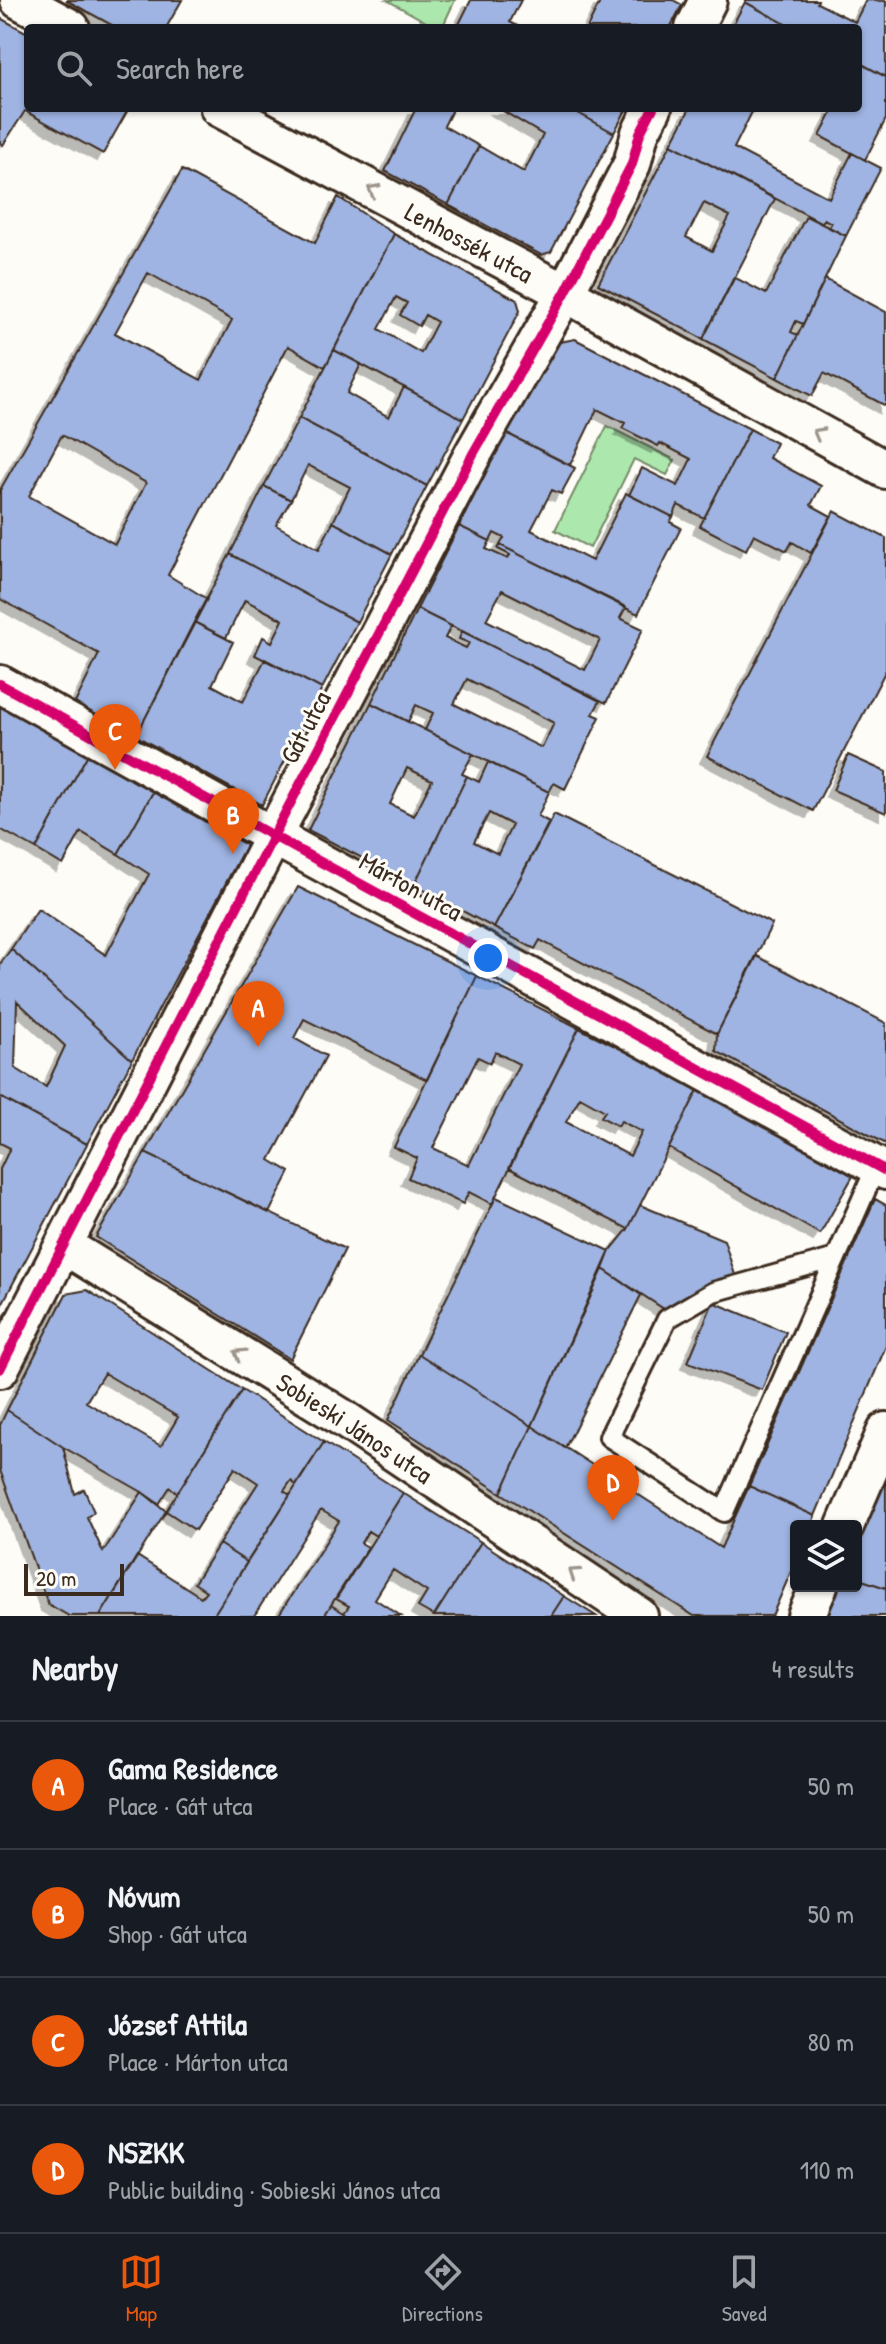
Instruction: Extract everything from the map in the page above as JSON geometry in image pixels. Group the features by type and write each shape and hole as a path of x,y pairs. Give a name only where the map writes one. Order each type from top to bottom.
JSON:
{"street":[{"path":"19,0 64,24"},
{"path":"696,24 708,0"},
{"name":"Lenhossék utca","path":"226,112 565,293 886,470"},
{"name":"Gát utca","path":"0,1369 473,454 565,293 632,164 640,133 651,112"},
{"name":"Márton utca","path":"0,684 882,1168"},
{"name":"Sobieski János utca","path":"65,1246 338,1415 639,1616"},
{"path":"848,1520 886,1431"},
{"path":"806,1616 816,1592"}],"lane":[{"path":"836,1258 713,1292 667,1319 609,1437 724,1512 836,1258 882,1168"}],"green space":[{"path":"387,0 455,0 444,24 430,24"},
{"path":"607,426 675,460 667,475 634,459 590,548 555,530"}],"building":[{"path":"66,0 182,0 168,24 110,24"},
{"path":"471,0 521,0 510,22 514,24 459,24"},
{"path":"601,0 673,0 682,5 672,24 589,24"},
{"path":"818,0 817,3 855,22 866,0 886,1 886,77 862,64 862,24 786,24 745,2"},
{"path":"745,2 786,24 733,24"},
{"path":"0,18 24,31 24,112 3,145 0,143"},
{"path":"862,64 886,77 886,119 865,160 820,136 832,112 862,112"},
{"path":"27,112 127,112 103,154"},
{"path":"414,112 451,112 444,126 479,146 448,205 385,171"},
{"path":"505,112 576,112 614,133 551,252 541,255 448,205 479,146 524,172 543,135"},
{"path":"576,112 625,112 614,133"},
{"path":"688,112 752,112 734,148 829,198 852,153 881,168 846,236 829,227 831,223 824,219 822,223 671,144"},
{"path":"671,144 775,199 703,339 598,284","holes":["704,203 730,216 712,251 686,237"]},
{"path":"182,170 315,243 338,197 394,234 325,367 288,346 168,575 207,599 136,736 74,705 99,654 0,599 0,490","holes":["148,273 232,320 201,380 115,333","62,435 146,483 115,544 29,496"]},
{"path":"806,216 846,236 803,324 796,321 791,332 798,335 777,378 703,339 734,277 766,294"},
{"path":"394,234 517,300 520,311 463,419 334,350","holes":["396,297 407,303 400,315 419,326 425,315 437,322 421,353 379,329"]},
{"path":"825,279 886,312 886,406 824,373 812,396 777,378"},
{"path":"575,339 750,429 704,518 678,505 673,517 629,495 642,468 678,486 691,459 622,428 625,423 597,409 570,465 506,433 550,344"},
{"path":"334,350 361,364 347,393 389,417 404,387 463,419 427,486 299,418"},
{"path":"299,418 427,486 392,554 333,522 350,487 308,465 291,500 264,486"},
{"path":"750,429 776,443 769,458 821,486 811,505 831,516 811,553 792,542 787,551 754,534 746,550 700,526"},
{"path":"506,433 575,468 561,494 552,490 531,530 592,561 626,493 673,517 670,522 681,528 638,614 500,545 504,538 494,533 490,541 459,526"},
{"path":"264,486 291,500 276,525 319,549 333,522 392,554 357,622 230,554"},
{"path":"834,511 886,538 886,670 813,811 707,756"},
{"path":"459,526 490,541 486,549 508,559 510,555 498,549 500,545 626,607 620,618 643,629 606,703 417,609","holes":["502,590 600,640 585,670 486,620"]},
{"path":"230,554 357,622 322,689 255,655 263,637 272,642 283,620 245,600 226,638 194,622"},
{"path":"417,609 451,626 445,638 466,648 469,643 459,639 462,631 600,701 593,714 600,717 565,789 554,783 549,792 425,730 433,713 416,705 408,722 371,703","holes":["467,679 554,723 542,748 454,704"]},
{"path":"194,622 233,642 212,685 243,702 265,659 322,689 262,805 136,736"},
{"path":"371,703 473,754 462,774 467,776 414,885 308,830","holes":["407,768 432,780 414,816 390,804"]},
{"path":"0,706 88,754 36,849 0,829"},
{"path":"88,754 153,792 118,854 81,832 63,865 36,849"},
{"path":"848,755 886,772 886,813 833,790"},
{"path":"488,762 549,792 538,816 549,822 494,928 414,885 467,776 479,782","holes":["489,813 512,825 498,854 474,842"]},
{"path":"153,792 246,845 132,1060 11,949 38,909 106,955 149,874 118,854"},
{"path":"554,814 772,924 717,1034 540,940 535,949 494,928"},
{"path":"298,887 477,976 427,1080 304,1019 294,1038 326,1056 270,1160 290,1172 269,1213 145,1153"},
{"path":"11,949 132,1060 87,1144 0,1097 0,964","holes":["17,1001 65,1046 46,1087 15,1068"]},
{"path":"757,956 886,1023 886,1144 716,1051 717,1034"},
{"path":"477,976 579,1028 492,1204 469,1192 463,1204 408,1178 417,1158 394,1147","holes":["495,1052 519,1064 469,1165 433,1148 478,1057 490,1063"]},
{"path":"579,1028 699,1088 628,1229 509,1168","holes":["580,1097 605,1111 601,1117 618,1126 621,1121 642,1132 630,1156 566,1122"]},
{"path":"699,1088 853,1176 820,1234 669,1148"},
{"path":"0,1097 87,1144 0,1308 0,1169 10,1148 0,1143"},
{"path":"145,1153 345,1249 290,1359 96,1237"},
{"path":"496,1197 610,1251 532,1426 419,1354"},
{"path":"875,1199 886,1205 886,1346 815,1516 749,1486"},
{"path":"640,1205 724,1240 735,1275 664,1309 603,1269 610,1251 628,1229"},
{"path":"603,1269 641,1295 565,1448 532,1426"},
{"path":"87,1290 242,1390 177,1493 170,1487 159,1504 7,1410 66,1294","holes":["104,1373 178,1417 161,1446 86,1402"]},
{"path":"713,1302 786,1332 762,1390 688,1362"},
{"path":"419,1354 532,1426 501,1493 388,1420"},
{"path":"242,1390 324,1442 296,1485 291,1481 284,1491 290,1495 247,1562 219,1544 258,1483 235,1468 195,1530 166,1511"},
{"path":"7,1410 63,1447 75,1494 84,1489 94,1512 87,1517 103,1552 142,1492 166,1511 100,1616 69,1616 48,1604 0,1470 0,1425"},
{"path":"532,1426 721,1548 749,1486 815,1516 813,1520 790,1520 790,1574 772,1616 694,1616 501,1493"},
{"path":"324,1442 403,1493 376,1536 368,1531 361,1543 368,1547 324,1616 278,1616 339,1521 321,1510 254,1616 213,1616"},
{"path":"882,1480 886,1481 886,1588 862,1580 862,1528"},
{"path":"403,1493 481,1542 434,1616 418,1607 427,1592 393,1570 375,1599 401,1616 348,1616 344,1613 349,1606 336,1599"},
{"path":"481,1542 564,1596 551,1616 434,1616"},
{"path":"219,1544 247,1562 213,1616 100,1616 137,1556 201,1597 206,1591 194,1583"},
{"path":"862,1580 886,1588 886,1616 826,1616 836,1592 862,1592"},
{"path":"564,1596 596,1616 551,1616"},
{"path":"331,1605 344,1613 348,1616 324,1616"}],"cycle path":[{"path":"0,1369 473,454 565,293 632,164 640,133 651,112"},
{"path":"0,684 886,1171"}],"place":[{"name":"József Attila","path":"115,770"},
{"name":"Nóvum","path":"233,854"},
{"name":"Gama Residence","path":"258,1047"},
{"name":"NSZKK","path":"613,1521"}]}
